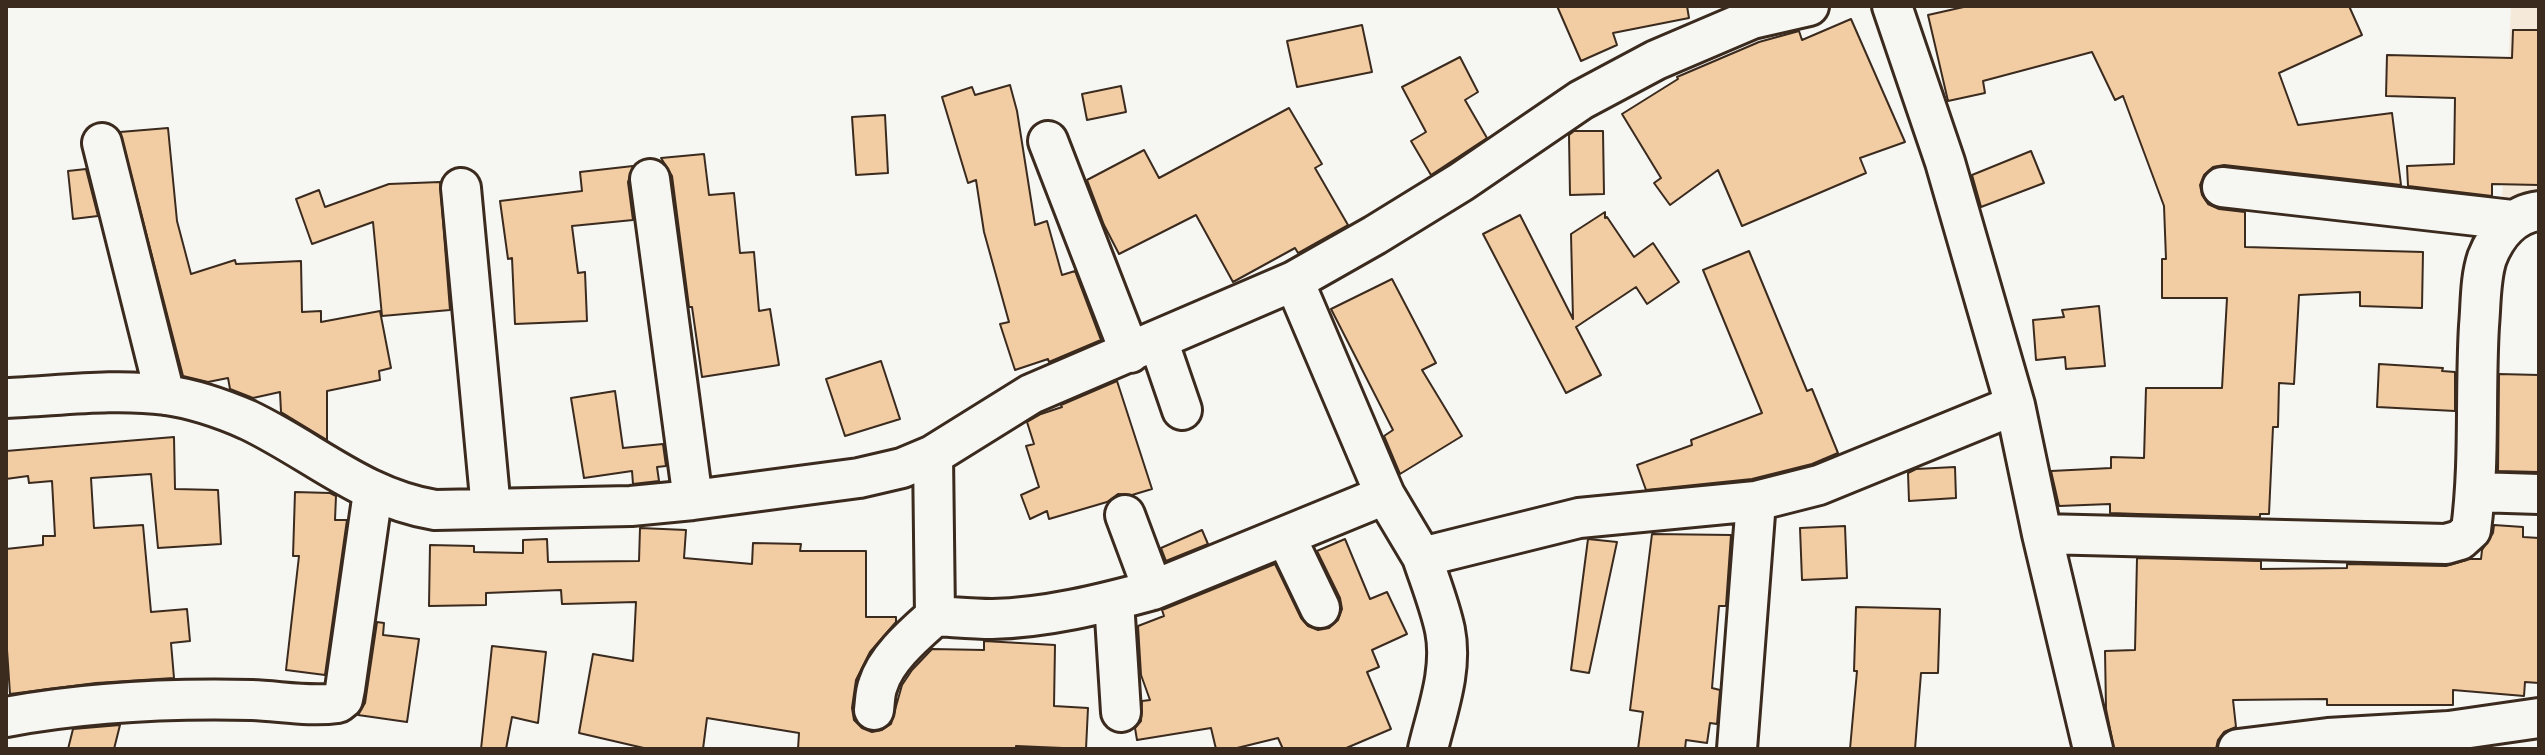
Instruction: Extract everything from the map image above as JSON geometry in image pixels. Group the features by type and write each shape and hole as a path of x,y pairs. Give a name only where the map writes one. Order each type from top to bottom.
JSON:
{"street":[{"path":"6,398 127,393 165,395 199,402 247,420 373,492 411,506 435,510 631,506 859,478 902,468 933,455 1031,394 1294,281 1449,190 1581,100 1656,60 1751,13 1809,6"},
{"path":"1892,6 1945,162 2015,405 2093,749"},
{"path":"1048,141 1144,346 1182,410"},
{"path":"102,143 165,395"},
{"path":"650,179 693,500"},
{"path":"2222,187 2525,216"},
{"path":"461,188 491,509"},
{"path":"2042,534 2446,544 2460,540 2471,530 2476,492 2482,281 2495,242 2525,216"},
{"path":"1294,281 1385,495 1422,557 1445,631 1445,680 1428,749"},
{"path":"1422,557 1579,518 1756,501 1819,485 2015,405"},
{"path":"933,455 935,616"},
{"path":"6,717 58,707 104,703 252,700 338,703 343,699 345,689 373,492"},
{"path":"2476,492 2539,494"},
{"path":"874,710 878,683 892,661 935,616 993,619 1114,601 1153,590 1385,495"},
{"path":"1737,749 1756,501"},
{"path":"1125,515 1153,590"},
{"path":"1286,537 1320,608"},
{"path":"1114,601 1121,712"},
{"path":"2238,749 2328,738 2449,731 2539,718"}],"shaded area":[{"path":"2511,6 2539,6 2539,193 2502,199"}],"building":[{"path":"1557,6 1687,6 1689,18 1613,33 1617,45 1581,61"},
{"path":"1968,6 2349,6 2362,35 2279,73 2298,125 2392,113 2401,185 2224,165 2213,167 2204,175 2200,185 2208,204 2219,209 2245,212 2245,247 2423,252 2422,308 2360,306 2360,292 2299,295 2294,384 2279,383 2278,427 2273,427 2269,514 2260,514 2260,517 2110,513 2110,504 2059,506 2051,471 2111,468 2111,457 2144,458 2146,388 2222,388 2227,298 2162,298 2162,259 2166,259 2164,206 2123,96 2115,100 2092,52 1983,81 1985,93 1948,101 1928,15"},
{"path":"1851,19 1905,142 1860,158 1866,173 1742,226 1718,170 1670,205 1654,183 1661,178 1622,114 1677,77 1759,42 1799,31 1802,40"},
{"path":"1362,25 1372,72 1297,87 1287,41"},
{"path":"2513,30 2539,30 2539,185 2492,184 2492,196 2408,186 2407,166 2454,164 2455,98 2386,96 2387,55 2512,58"},
{"path":"1460,57 1478,92 1465,100 1487,138 1431,175 1411,141 1426,132 1402,87"},
{"path":"1010,85 1035,225 1047,221 1062,275 1075,271 1101,340 1049,362 1048,359 1015,370 1000,324 1009,322 984,232 976,180 968,183 942,97 972,87 975,95"},
{"path":"1121,86 1126,112 1087,120 1082,94"},
{"path":"1289,108 1322,164 1315,168 1348,225 1298,253 1295,248 1233,282 1196,215 1119,254 1087,180 1144,150 1159,178"},
{"path":"885,115 888,173 856,175 852,117"},
{"path":"168,128 177,221 191,274 235,260 236,264 301,261 302,312 321,311 321,322 380,311 391,368 379,371 380,380 327,391 327,440 281,412 280,392 253,398 230,389 228,378 208,382 183,376 120,132"},
{"path":"1574,131 1603,131 1604,194 1570,195 1569,135"},
{"path":"2031,151 2044,183 1981,207 1972,175"},
{"path":"704,154 709,195 734,193 740,253 754,252 759,311 770,309 779,365 702,377 692,307 689,307 672,176 661,158"},
{"path":"633,166 628,182 633,220 572,226 578,273 585,272 587,321 515,324 512,258 508,259 500,201 582,191 580,172"},
{"path":"86,169 98,216 73,219 68,171"},
{"path":"440,182 450,310 382,316 373,222 312,244 296,199 319,190 325,207 389,184"},
{"path":"1605,212 1605,218 1634,257 1653,243 1679,282 1647,304 1636,287 1576,327 1601,375 1566,393 1483,234 1520,215 1573,319 1571,234"},
{"path":"1749,251 1807,391 1812,389 1838,453 1812,464 1752,479 1646,490 1637,465 1692,445 1691,440 1762,413 1703,270"},
{"path":"1392,279 1436,363 1422,370 1462,436 1400,474 1384,436 1393,430 1331,309"},
{"path":"2099,306 2105,366 2066,369 2065,357 2036,360 2033,320 2064,317 2062,310"},
{"path":"881,361 900,419 845,436 826,379"},
{"path":"2379,364 2443,368 2442,371 2455,372 2455,411 2377,407"},
{"path":"2499,374 2539,375 2539,472 2498,471"},
{"path":"1117,381 1152,489 1132,495 1118,494 1107,502 1049,519 1047,511 1030,519 1021,495 1039,487 1026,446 1034,444 1027,422"},
{"path":"615,391 623,448 663,444 666,466 657,467 659,481 633,484 632,471 584,478 571,398"},
{"path":"174,437 175,489 218,490 221,544 158,548 151,474 91,478 94,528 143,525 151,612 187,609 190,641 171,643 174,678 96,683 10,694 6,549 43,545 43,536 55,536 52,481 29,483 28,476 6,479 6,451"},
{"path":"1955,467 1956,498 1909,501 1908,473 1916,469"},
{"path":"295,492 330,493 336,496 335,520 347,520 325,675 286,670 299,556 293,556"},
{"path":"2494,525 2523,527 2523,537 2539,538 2539,683 2525,682 2524,696 2453,690 2453,705 2327,705 2327,699 2233,700 2236,727 2224,732 2216,749 2114,749 2106,709 2105,651 2135,650 2137,558 2261,561 2261,569 2347,568 2347,564 2446,566 2481,559"},
{"path":"1845,526 1847,578 1802,580 1800,528"},
{"path":"640,528 686,530 684,558 752,564 753,543 801,544 800,551 866,551 866,617 896,617 896,622 870,652 856,680 852,708 854,720 862,728 872,732 891,724 902,685 932,649 984,650 984,641 1055,645 1054,706 1088,708 1086,749 1016,746 1016,749 798,749 799,733 707,718 703,749 648,749 579,733 593,654 633,661 636,602 562,604 561,590 486,593 486,605 429,606 430,545 474,546 474,552 523,553 523,540 547,539 548,562 639,561"},
{"path":"1202,530 1208,544 1166,561 1161,548"},
{"path":"1652,534 1731,535 1726,606 1719,606 1712,688 1720,690 1717,724 1710,723 1707,743 1686,740 1685,749 1638,749 1643,712 1630,710"},
{"path":"1345,539 1370,599 1387,592 1407,634 1372,650 1379,667 1367,672 1391,729 1344,749 1283,749 1278,738 1233,749 1216,749 1211,728 1137,740 1135,728 1141,721 1142,701 1150,700 1141,675 1138,626 1164,616 1162,610 1275,564 1301,618 1308,626 1318,630 1329,628 1338,620 1342,609 1340,598 1317,551"},
{"path":"1588,539 1617,542 1589,673 1571,670"},
{"path":"1856,607 1940,609 1938,673 1921,673 1915,749 1850,749 1857,671 1854,671"},
{"path":"377,622 384,623 383,635 419,639 407,722 358,715 365,703"},
{"path":"492,646 546,652 538,723 512,717 506,749 481,749"},
{"path":"120,725 114,749 68,749 73,729"}]}
